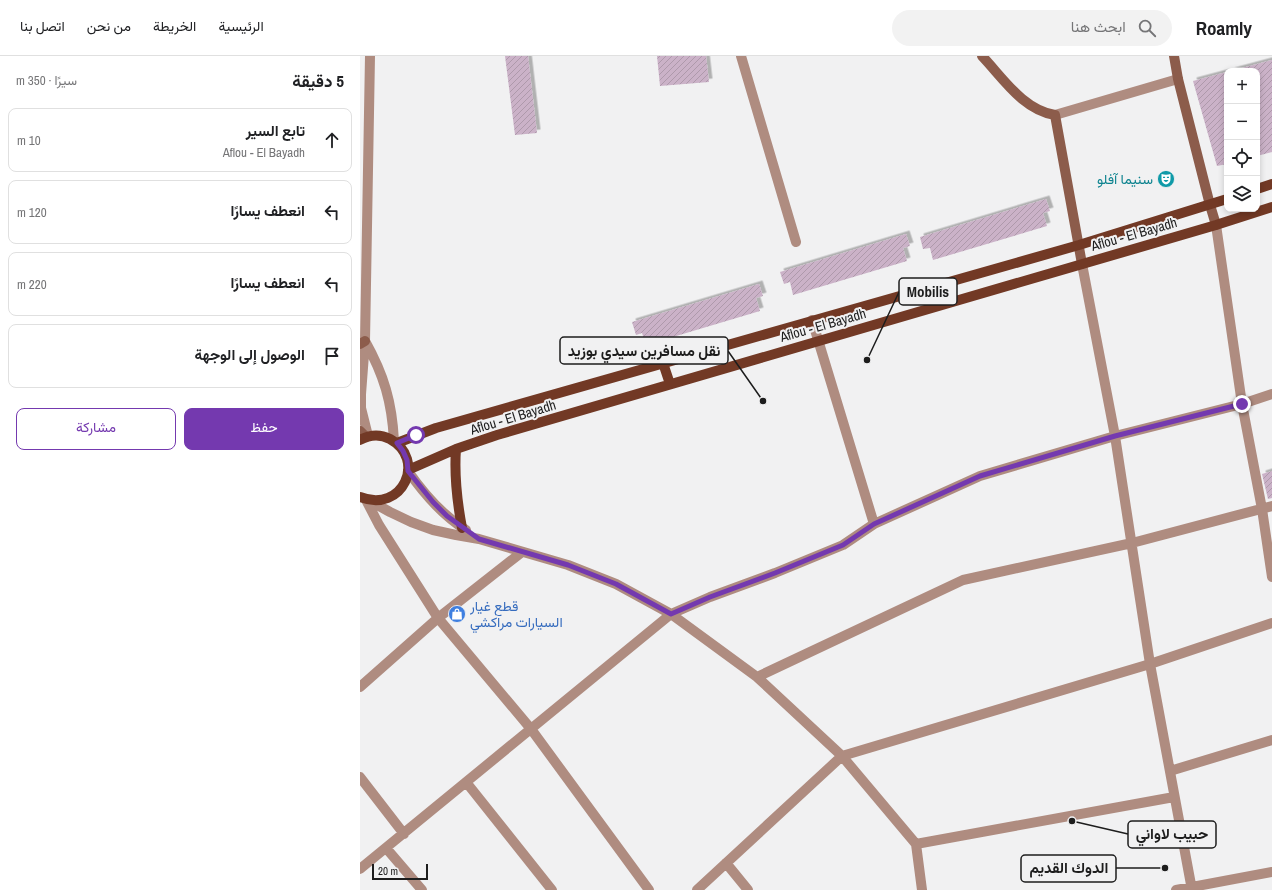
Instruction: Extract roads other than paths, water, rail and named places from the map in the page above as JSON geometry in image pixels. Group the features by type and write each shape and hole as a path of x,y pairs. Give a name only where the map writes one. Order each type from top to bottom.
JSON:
{"main road":[{"path":"1260,188 1272,184"},
{"name":"Aflou - El Bayadh","path":"396,442 436,428 1079,245 1224,200"},
{"name":"Aflou - El Bayadh","path":"408,470 456,449 497,435 1216,225 1272,207"},
{"path":"663,363 670,384"},
{"path":"364,436 386,437 396,442 405,455 408,470 406,480 402,488 396,494 383,500 365,499"},
{"path":"456,449 456,489 462,528"}],"street":[{"path":"364,436 361,394 363,342 365,69 370,56"},
{"path":"742,56 796,242"},
{"path":"982,56 1017,94 1029,104 1045,113 1055,114 1178,79"},
{"path":"1174,56 1178,79 1216,225 1242,404 1262,509 1272,577"},
{"path":"1055,114 1115,436 1150,664 1192,888"},
{"path":"812,320 874,524"},
{"path":"363,342 376,359 389,399 396,442"},
{"path":"360,869 671,614 710,597 775,573 843,545 874,524 980,476 1115,436 1242,404 1272,394"},
{"path":"408,470 433,502 447,516 479,539"},
{"path":"365,499 390,512 434,530 479,539 568,565 616,584 671,614 757,677 842,756 916,844 922,890"},
{"path":"365,499 379,525 438,618 531,729 649,890"},
{"path":"757,677 963,580 1132,543 1272,506"},
{"path":"360,687 438,618 522,552"},
{"path":"697,890 842,756 1150,664 1272,623"},
{"path":"1170,771 1272,740"},
{"path":"360,777 404,834"},
{"path":"466,782 552,890"},
{"path":"916,844 1174,797"},
{"path":"386,848 422,890"},
{"path":"726,863 748,890"},
{"path":"1176,890 1272,872"}],"place":[{"name":"سنيما آفلو","path":"1166,179"},
{"name":"Mobilis","path":"867,360"},
{"name":"نقل مسافرين سيدي بوزيد","path":"763,401"},
{"name":"قطع غيار السيارات مراكشي","path":"457,614"},
{"name":"حبيب لاواني","path":"1072,821"},
{"name":"الدوك القديم","path":"1165,868"}]}
